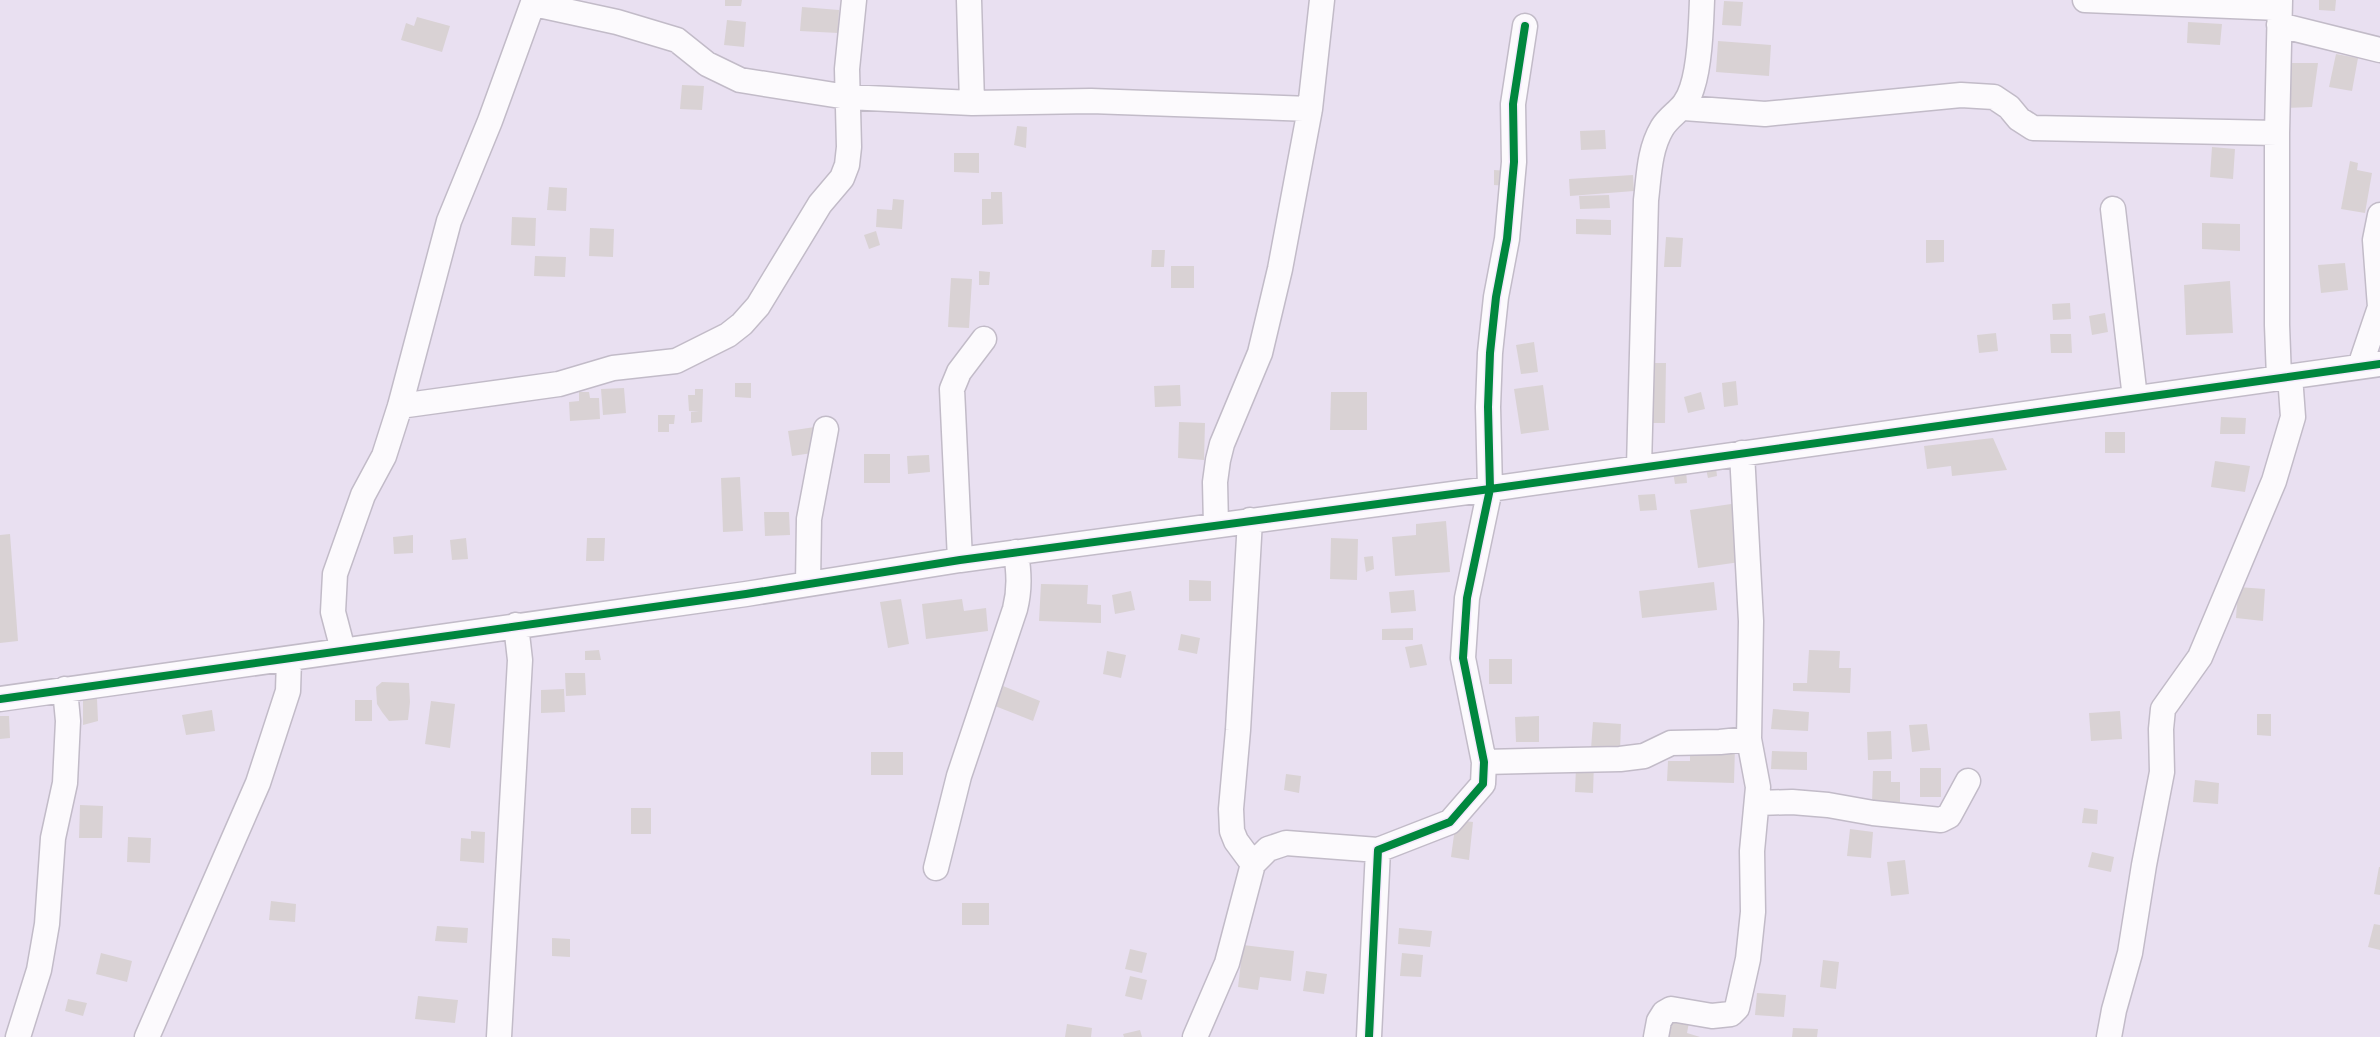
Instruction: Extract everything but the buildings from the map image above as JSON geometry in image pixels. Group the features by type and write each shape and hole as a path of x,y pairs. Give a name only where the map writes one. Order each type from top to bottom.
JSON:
{"street":[{"path":"400,406 559,384 613,368 676,361 728,335 758,306 820,204 842,177 847,165 849,147 847,69 854,0"},
{"path":"969,0 972,103"},
{"path":"1216,525 1215,482 1222,444 1260,353 1280,269 1310,109 1322,0"},
{"path":"1639,467 1646,200 1651,159 1663,126 1684,108 1693,87 1702,0"},
{"path":"2085,0 2279,11 2380,50"},
{"path":"343,650 333,612 335,574 363,495 384,456 400,406 449,221 490,121 534,2 677,40 707,64 740,80 847,97 972,103 1090,101 1310,109"},
{"path":"2109,1037 2130,953 2162,772 2163,709 2200,657 2274,481 2293,417 2277,325 2279,11"},
{"path":"1195,1037 1227,963 1253,864 1268,849 1286,843 1378,850 1450,822 1484,784 1484,762 1463,658 1467,598 1490,489 1488,406 1490,353 1496,297 1507,239 1514,162 1513,104 1525,26"},
{"path":"1684,108 1765,114 1961,95 1994,97 2009,107 2019,120 2033,128 2277,133"},
{"path":"2113,209 2135,398"},
{"path":"0,699 808,584 1016,552 1490,489 2370,365 2380,307 2375,240 2380,215"},
{"path":"960,560 952,389 959,372 984,339"},
{"path":"808,584 808,519 826,429"},
{"path":"1656,1037 1659,1021 1664,1013 1671,1009 1723,1016 1731,1014 1737,1008 1748,960 1753,912 1752,851 1758,787 1749,739 1751,621 1742,453"},
{"path":"1250,520 1238,730 1231,809 1232,831 1236,841 1253,864"},
{"path":"936,868 959,776 1015,609 1020,577 1016,552"},
{"path":"499,1037 520,660 516,625"},
{"path":"147,1037 258,783 288,691 289,659"},
{"path":"18,1037 39,970 47,924 53,838 65,783 68,722 65,689"},
{"path":"1484,762 1620,759 1644,756 1671,743 1749,739"},
{"path":"1757,803 1828,805 1873,813 1941,820 1949,816 1968,781"},
{"path":"1369,1037 1378,850"}],"cycle path":[{"path":"1369,1037 1378,850 1450,822 1483,784 1484,762 1463,658 1467,598 1490,489 1488,407 1490,353 1496,297 1507,239 1514,162 1513,104 1525,26"},
{"path":"0,699 746,594 960,560 1490,489 2380,364"}]}
